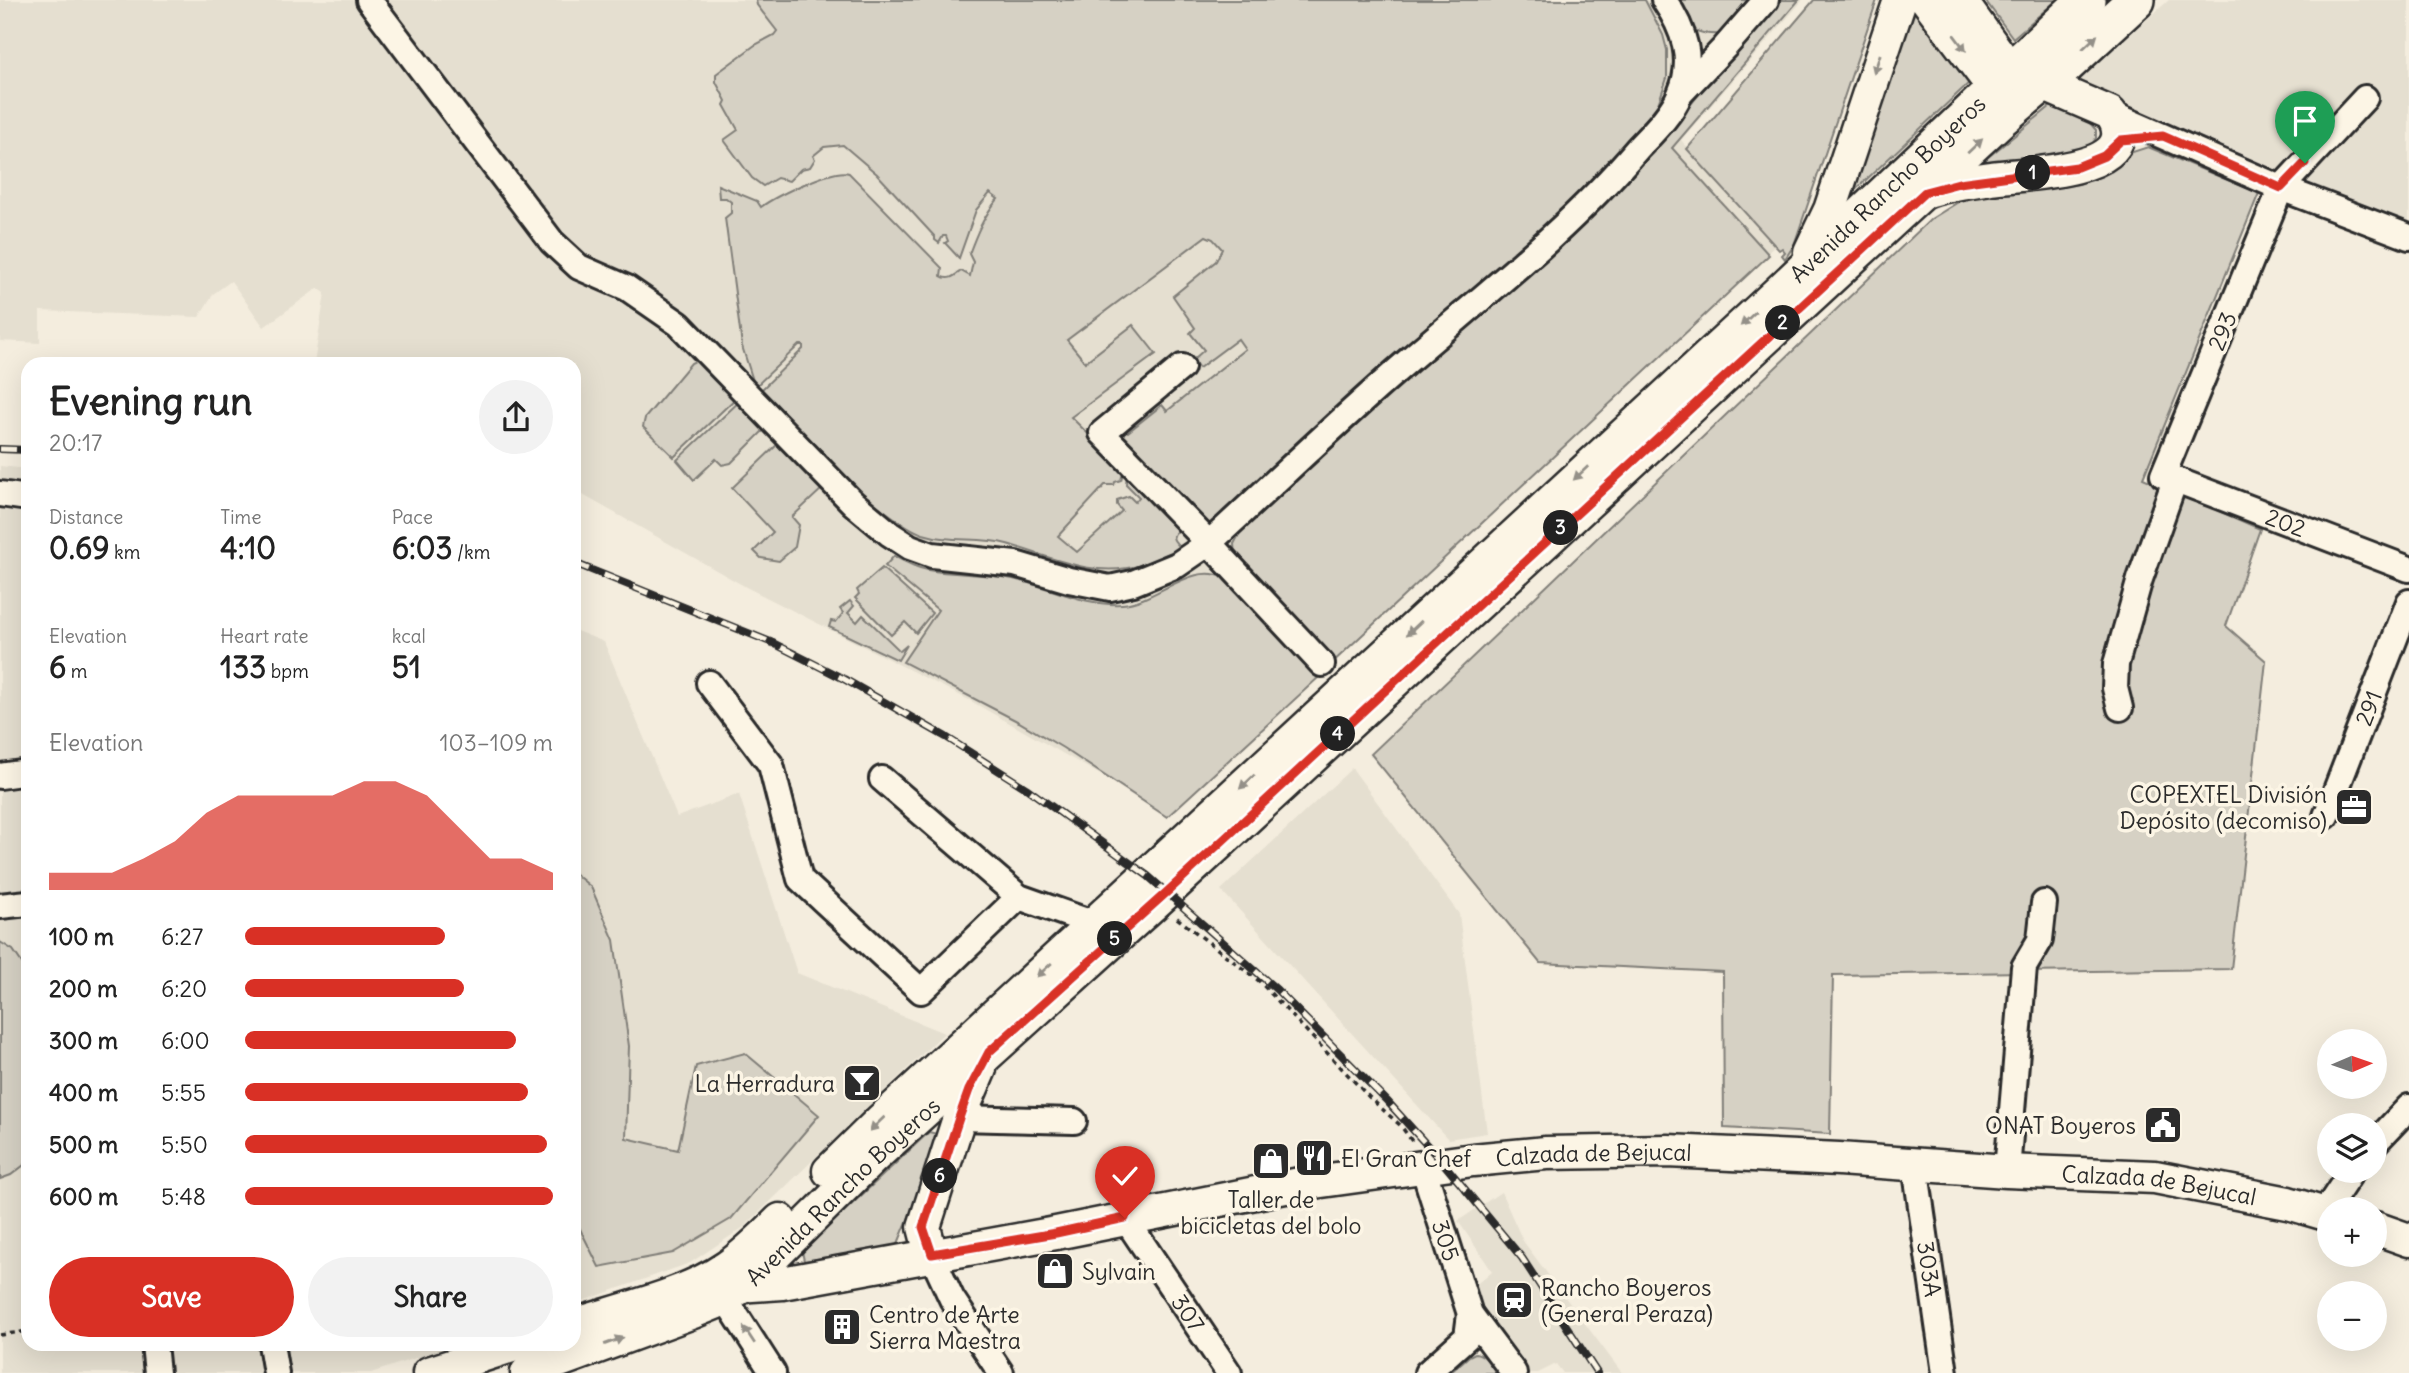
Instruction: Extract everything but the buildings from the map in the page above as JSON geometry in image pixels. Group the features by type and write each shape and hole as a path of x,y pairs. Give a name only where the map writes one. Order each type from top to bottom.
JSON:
{"highway":[{"name":"Avenida Rancho Boyeros","path":"2002,79 2087,0"},
{"name":"Avenida Rancho Boyeros","path":"2045,85 2136,0"}],"main road":[{"path":"1798,272 1816,242 1830,210 1900,0"},
{"path":"1925,192 1959,183 2077,167 2104,156 2113,127 2045,85 2002,79 1927,0"},
{"path":"1960,0 2002,79"},
{"name":"Avenida Rancho Boyeros","path":"657,1298 726,1268 752,1248 883,1119 1798,272 2002,79"},
{"name":"Avenida Rancho Boyeros","path":"581,1350 693,1312 735,1291 872,1159 1156,902 2001,121 2045,85"},
{"path":"932,1254 923,1227 969,1090 1017,995"},
{"name":"Calzada de Bejucal","path":"657,1298 735,1291 782,1283 1056,1233 1300,1184 1473,1160 1546,1153 1621,1151 1774,1156 2007,1171 2155,1177 2317,1211"},
{"path":"2387,1232 2409,1240"},
{"path":"581,1323 657,1298"},
{"path":"429,1373 497,1351"},
{"name":"Avenida Rancho Boyeros","path":"537,1365 578,1351"}],"street":[{"path":"369,0 457,119 566,257 579,267 627,288 679,324 853,503 890,534 910,547 932,555 1014,564 1069,580 1110,588 1155,575 1177,565 1209,543 1405,363 1572,219 1621,168 1667,116 1685,79 1687,47 1682,29 1664,0"},
{"path":"1680,93 1766,0"},
{"path":"2281,188 2365,98"},
{"path":"2113,127 2133,138 2163,136 2281,188 2409,237"},
{"name":"293","path":"2120,708 2115,688 2116,664 2169,477 2281,188"},
{"path":"1182,367 1102,433 1322,664"},
{"name":"202","path":"2169,477 2409,569"},
{"path":"0,494 21,497"},
{"name":"291","path":"2326,816 2409,602"},
{"path":"709,683 771,765 800,879 921,991 1019,897"},
{"path":"0,776 21,773"},
{"path":"882,779 1019,897 1095,924"},
{"path":"2007,1171 2024,967 2040,940 2044,903"},
{"path":"0,906 21,904"},
{"path":"2387,1130 2409,1107"},
{"path":"959,1118 1074,1121"},
{"name":"303A","path":"1915,1165 1945,1373"},
{"name":"305","path":"1423,1167 1469,1314 1514,1373"},
{"name":"307","path":"1125,1218 1229,1373"},
{"path":"932,1254 952,1299 1001,1373"},
{"path":"735,1291 773,1373"},
{"path":"1430,1372 1467,1337 1469,1314"},
{"path":"155,1351 157,1373"},
{"path":"272,1351 276,1373"}],"path":[{"path":"1156,902 1259,981 1369,1097 1401,1126 1420,1151 1423,1167"},
{"path":"0,1335 21,1332"}],"shaded area":[{"path":"0,0 1803,0 1681,140 1777,244 1162,810 969,700 746,587 581,494 581,357 315,357 325,293 318,288 264,327 231,281 213,294 199,317 40,311 40,343 0,341"},
{"path":"756,0 1645,0 1663,35 1667,50 1667,78 1658,104 1629,142 1547,227 1255,482 1209,529 1117,435 1122,427 1128,432 1162,405 1167,411 1245,349 1238,339 1199,368 1193,360 1204,350 1190,333 1195,328 1173,296 1216,261 1222,249 1206,236 1067,340 1085,362 1133,325 1156,354 1071,417 1124,469 1121,480 1114,485 1105,485 1058,536 1077,552 1122,511 1117,500 1129,496 1135,502 1139,497 1126,484 1127,473 1182,530 1176,532 1173,537 1180,548 1156,559 1124,569 1090,568 1007,544 923,534 878,506 831,466 759,392 803,349 803,345 799,345 755,387 742,346 725,218 731,213 731,202 726,198 719,198 718,185 757,201 761,207 818,178 841,172 849,173 942,268 941,276 947,278 961,271 970,276 973,262 969,254 985,218 998,199 990,193 976,210 959,258 945,243 948,241 946,236 943,236 939,243 935,240 877,174 843,145 824,147 813,156 815,159 810,167 801,169 789,181 777,178 763,186 752,178 724,140 738,130 724,105 726,101 716,82 716,74 777,31"},
{"path":"1671,0 1752,0 1724,34 1712,34 1692,28"},
{"path":"1775,0 1799,0 1672,148 1769,255 1330,665 1235,557 1234,544 1243,527 1318,457 1580,228 1662,140"},
{"path":"1814,0 1877,0 1794,245 1785,259 1782,248 1779,250 1687,149"},
{"path":"1985,0 2057,0 2013,38"},
{"path":"2169,0 2409,0 2409,227 2077,82"},
{"path":"1915,9 1971,81 1851,194 1911,12"},
{"path":"2051,106 2089,122 2096,130 2096,138 2087,152 1971,171"},
{"path":"2148,147 2259,193 2143,478 2260,529 2226,626 2266,661 2231,969 1833,975 1830,1134 1724,1128 1723,972 1540,963 1371,754 1931,219 1960,201 1974,196 2079,184 2104,171 2117,157"},
{"path":"697,360 739,395 674,457 643,427 645,418 691,363"},
{"path":"742,399 765,429 731,463 722,465 716,459 694,480 677,460"},
{"path":"780,442 823,488 792,517 799,525 795,547 779,561 761,558 754,551 773,532 732,488"},
{"path":"0,466 21,468 21,1351 436,1351 371,1373 0,1373"},
{"path":"894,556 924,569 1013,579 1080,599 1108,604 1135,602 1188,578 1214,574 1226,579 1319,677 1167,817 1019,722 903,662 938,610 885,566"},
{"path":"882,568 932,613 916,633 905,622 891,635 855,598 859,594 857,590"},
{"path":"850,601 854,606 848,613 857,622 863,615 900,651 907,645 898,660 829,627 831,621 836,622 843,613 840,609"},
{"path":"581,633 604,642 677,817 739,794 797,973 944,1033 744,1227 690,1263 581,1302"},
{"path":"1352,768 1459,914 1487,1133 1448,1139 1221,890"},
{"path":"581,879 591,887 614,940 629,1046 626,1138 678,1150 696,1066 745,1053 819,1115 731,1219 673,1253 599,1267 581,1231"},
{"path":"0,942 13,950 21,962 21,1167 0,1179"},
{"path":"929,1132 937,1134 940,1142 897,1246 804,1261 802,1251"},
{"path":"1501,1192 1523,1241 1622,1373 1563,1373 1556,1364 1538,1373 1528,1373 1472,1288 1492,1271 1458,1221"},
{"path":"1475,1353 1491,1363 1498,1373 1450,1373 1469,1356"}],"railway":[{"path":"0,449 21,450"},
{"path":"581,566 773,643 844,679 946,737 1026,788 1148,876 1277,990 1387,1101 1444,1164 1522,1258 1597,1373"}],"place":[{"name":"COPEXTEL División Depósito (decomiso)","path":"2354,807"},
{"name":"La Herradura","path":"862,1083"},
{"name":"ONAT Boyeros","path":"2163,1125"},
{"name":"El Gran Chef","path":"1314,1158"},
{"name":"Taller de bicicletas del bolo","path":"1271,1161"},
{"name":"Sylvain","path":"1055,1271"},
{"name":"Rancho Boyeros (General Peraza)","path":"1514,1300"},
{"name":"Centro de Arte Sierra Maestra","path":"842,1327"}],"route":[{"path":"1125,1218 932,1254 923,1227 969,1090 989,1052 1167,892 1925,192 1959,183 2077,167 2104,156 2117,142 2141,137 2163,136 2281,188 2305,163"}]}
